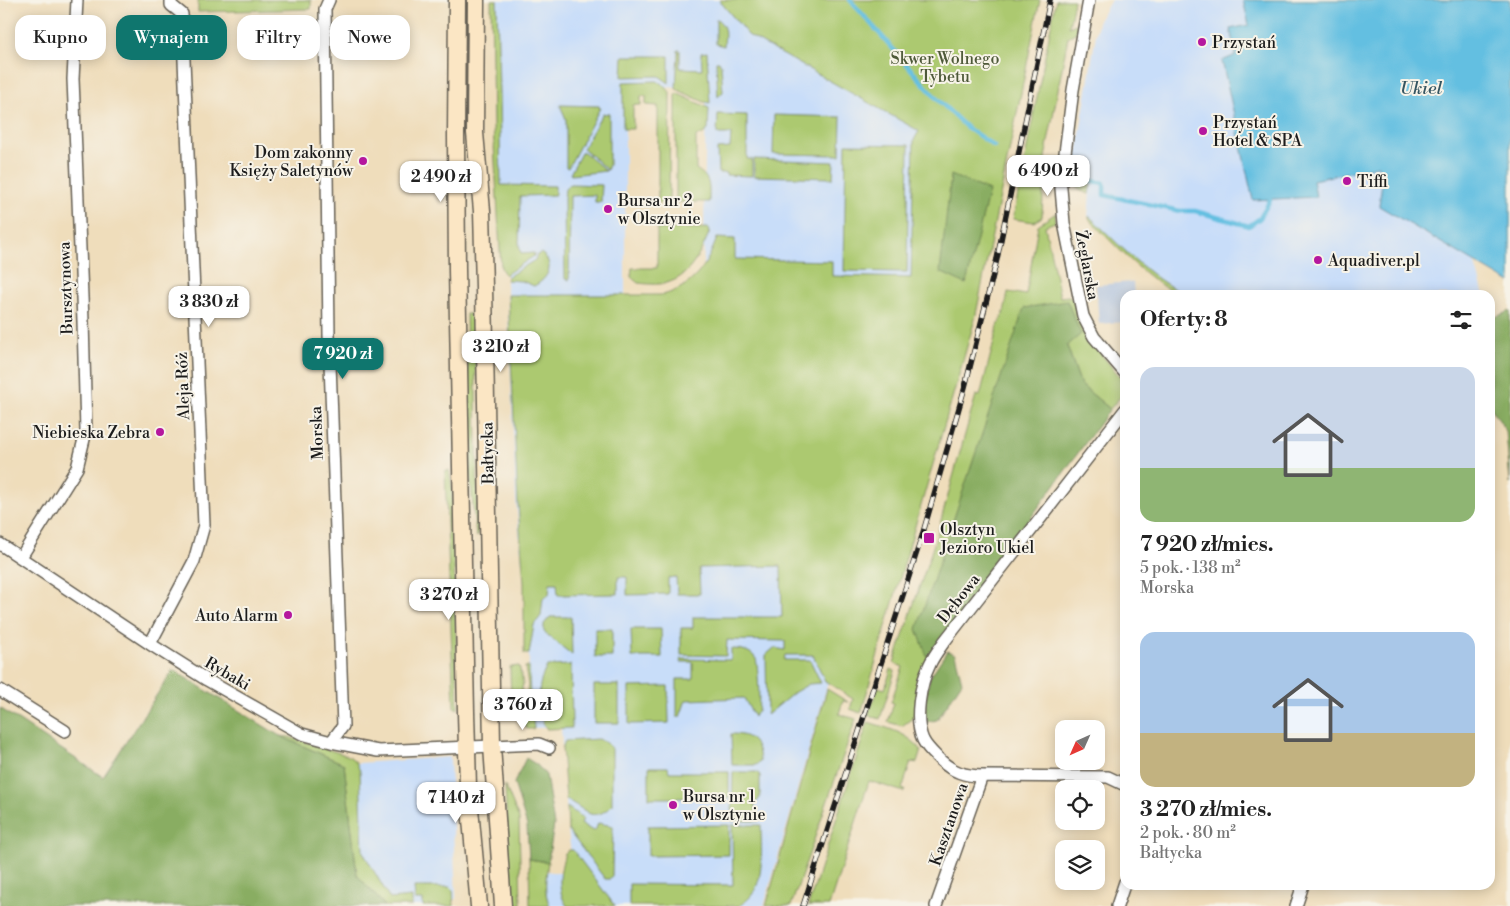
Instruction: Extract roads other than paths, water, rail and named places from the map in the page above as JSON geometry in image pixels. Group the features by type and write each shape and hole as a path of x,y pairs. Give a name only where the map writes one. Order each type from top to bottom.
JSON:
{"main road":[{"name":"Bałtycka","path":"456,0 457,270 468,788 479,906"},
{"name":"Bałtycka","path":"476,0 475,133 482,211 492,746 503,906"}],"street":[{"name":"Bursztynowa","path":"21,557 78,468 86,431 73,79 77,0"},
{"name":"Aleja Róż","path":"150,644 194,561 204,525 182,14 171,5 171,0"},
{"name":"Morska","path":"329,0 325,9 328,335 343,726 331,742"},
{"name":"Żeglarska","path":"1089,0 1073,90 1066,153 1060,177 1063,216 1082,316 1094,337 1120,367"},
{"name":"Dębowa","path":"982,776 970,776 951,769 935,755 923,740 919,711 926,673 930,663 943,644 1120,416"},
{"name":"Rybaki","path":"0,544 207,680 302,734 378,751 539,744 548,748"},
{"path":"0,690 65,732"},
{"name":"Kasztanowa","path":"936,906 982,776 1108,777 1120,783"},
{"path":"1117,906 1122,890"},
{"path":"1296,906 1301,890"}],"water":[{"name":"Ukiel","path":"1243,0 1510,0 1510,283 1379,206 1382,182 1378,166 1313,180 1316,197 1253,200 1222,61 1236,55 1230,29 1249,25"}],"waterway":[{"path":"850,0 938,100 966,127 994,146"},
{"path":"1076,178 1104,183 1104,195 1180,211 1195,211 1249,226 1260,218 1270,200"}],"railway":[{"path":"803,906 922,536 965,387 997,259 1050,0"}],"place":[{"name":"Przystań","path":"1202,42"},
{"name":"Przystań Hotel & SPA","path":"1203,131"},
{"name":"Dom zakonny Księży Saletynów","path":"363,161"},
{"name":"Tiffi","path":"1347,181"},
{"name":"Bursa nr 2 w Olsztynie","path":"608,209"},
{"name":"Aquadiver.pl","path":"1318,260"},
{"name":"Niebieska Zebra","path":"160,432"},
{"name":"Olsztyn Jezioro Ukiel","path":"929,538"},
{"name":"Auto Alarm","path":"288,615"},
{"name":"Bursa nr 1 w Olsztynie","path":"673,805"}],"park label":[{"name":"Skwer Wolnego Tybetu","path":"945,67"}]}
